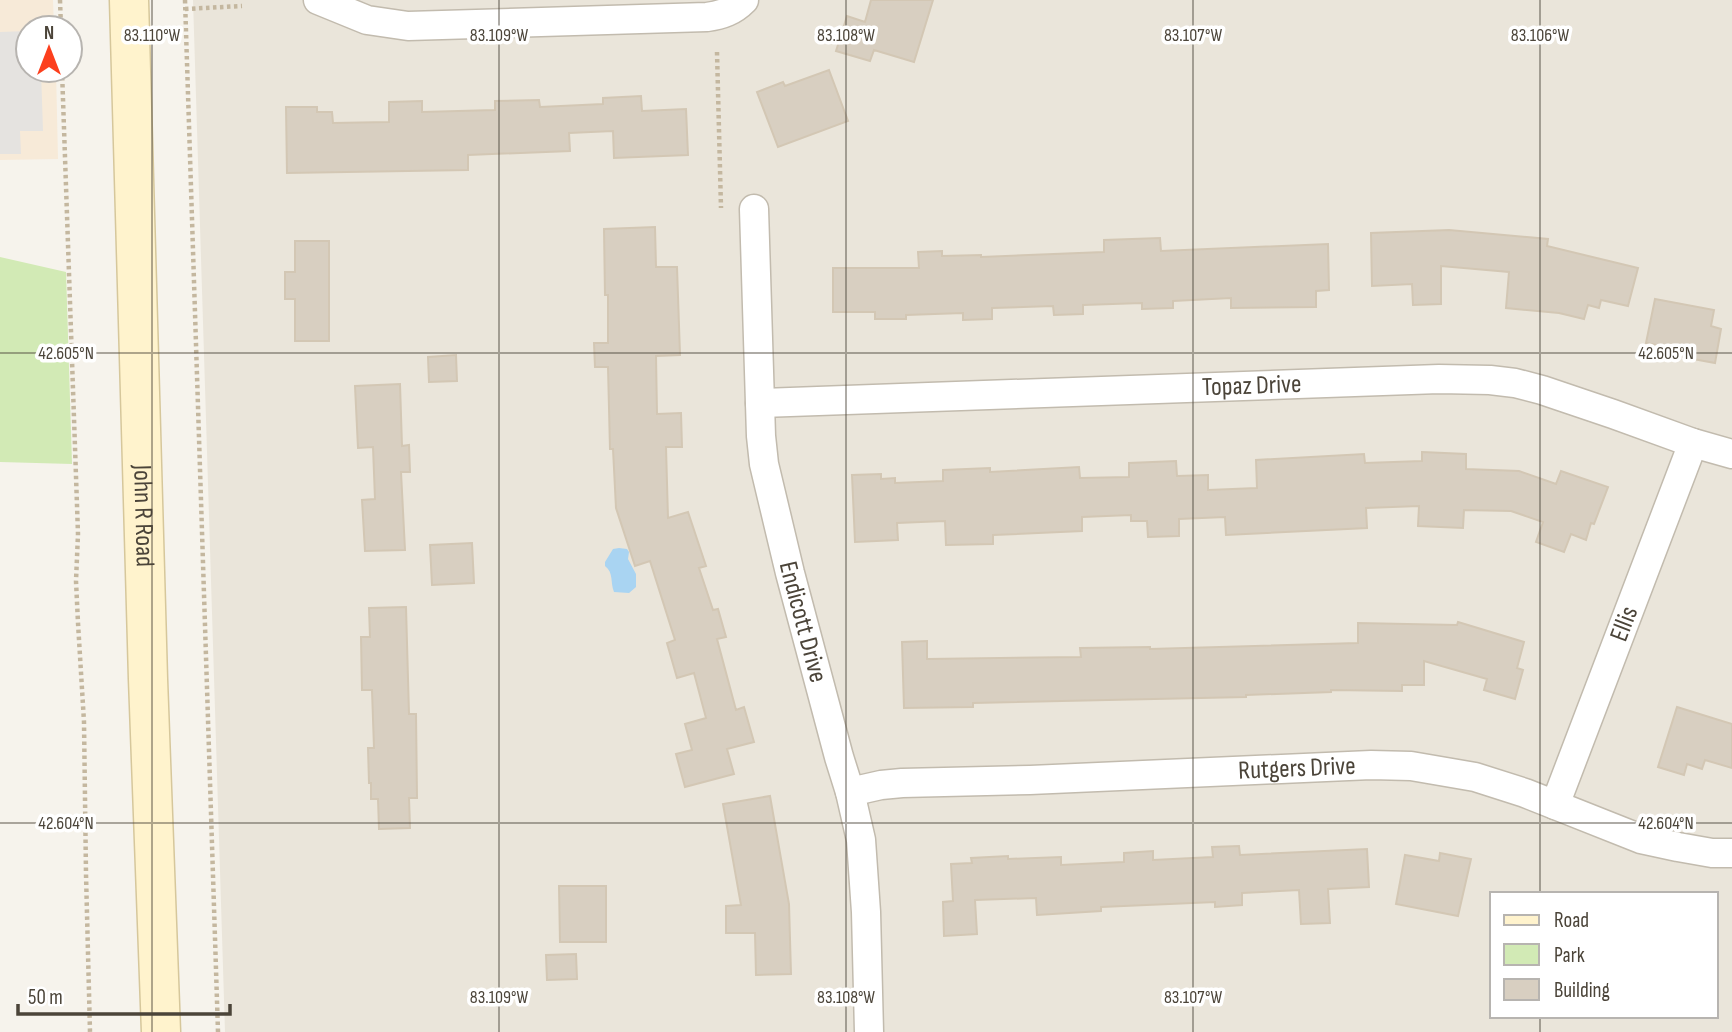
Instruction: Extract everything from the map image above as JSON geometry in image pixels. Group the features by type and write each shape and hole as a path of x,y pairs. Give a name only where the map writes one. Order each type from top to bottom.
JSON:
{"main road":[{"name":"John R Road","path":"129,0 161,1032"}],"street":[{"path":"318,0 367,20 408,26 707,17 728,13 744,0"},
{"name":"Endicott Drive","path":"754,209 761,436 767,478 790,573 862,840 869,1032"},
{"name":"Topaz Drive","path":"760,402 1425,379 1490,380 1542,390 1732,454"},
{"name":"Ellis","path":"1555,805 1693,443"},
{"name":"Rutgers Drive","path":"850,792 902,783 1371,765 1410,766 1450,772 1525,793 1641,839 1678,848 1732,853"}],"path":[{"path":"185,0 218,1032"},
{"path":"185,9 242,6"},
{"path":"717,52 721,208"},
{"path":"62,84 78,534 76,581 85,722 90,1032"}],"shaded area":[{"path":"0,0 53,0 54,14 14,14 14,84 56,84 58,159 0,160"},
{"path":"193,0 1732,0 1732,1032 225,1032"},
{"path":"0,32 14,32 14,84 41,84 43,131 20,131 21,154 0,154"}],"green space":[{"path":"0,257 66,272 72,464 0,462"}],"water":[{"path":"613,549 629,552 628,559 636,574 636,587 629,593 614,592 611,575 605,566"}],"building":[{"path":"871,0 933,0 914,62 874,50 870,61 836,51 847,16 865,22"},
{"path":"829,70 848,121 778,147 757,92 783,82 785,86"},
{"path":"641,96 642,111 686,109 688,155 614,158 613,131 569,133 570,151 468,155 468,170 287,173 286,107 317,107 317,112 332,112 333,123 389,122 389,102 422,101 422,112 495,110 495,101 539,100 540,107 603,104 603,98"},
{"path":"655,227 656,267 677,267 680,355 656,356 657,414 681,413 682,447 666,447 668,518 688,512 706,566 699,568 713,610 718,609 726,637 717,639 736,710 744,707 754,742 727,749 734,774 685,787 676,754 692,750 685,724 706,718 694,673 677,678 667,643 675,640 650,561 635,566 616,508 613,449 610,449 608,367 595,367 594,343 608,343 604,229"},
{"path":"1449,230 1548,239 1547,246 1638,268 1628,306 1601,300 1599,308 1588,305 1584,319 1559,313 1506,308 1509,272 1441,266 1441,304 1413,305 1412,284 1372,286 1371,233"},
{"path":"1160,238 1161,251 1328,244 1329,290 1316,291 1316,307 1231,308 1231,298 1173,301 1173,308 1142,309 1142,303 1083,305 1083,314 1054,315 1053,306 992,308 992,319 963,320 963,313 906,315 906,319 875,319 875,312 833,312 833,268 919,268 918,252 942,251 942,256 981,257 1104,252 1104,240"},
{"path":"295,241 329,241 329,341 295,341 295,299 285,299 285,272 295,272"},
{"path":"1655,299 1714,310 1711,326 1721,329 1715,363 1666,354 1667,347 1646,343"},
{"path":"456,355 457,381 429,382 428,357"},
{"path":"400,384 402,446 409,445 410,472 401,472 405,550 365,551 362,500 375,499 373,447 358,448 355,386"},
{"path":"1422,452 1466,454 1466,469 1519,471 1556,484 1561,471 1608,487 1586,540 1571,534 1564,552 1536,542 1543,522 1511,511 1464,510 1463,528 1418,526 1419,506 1366,508 1367,528 1226,535 1225,517 1179,519 1179,536 1148,537 1147,521 1131,521 1131,515 1082,517 1082,531 993,535 993,544 946,545 945,521 897,523 898,540 855,542 852,475 881,474 881,479 895,478 895,483 943,481 943,470 990,468 990,472 1079,467 1080,478 1129,477 1129,463 1176,461 1177,476 1208,475 1208,490 1257,488 1256,460 1364,454 1365,463 1422,461"},
{"path":"472,543 474,583 432,585 430,545"},
{"path":"406,607 409,714 416,714 417,798 409,798 410,828 379,829 378,799 371,799 369,783 368,748 374,748 372,690 362,690 361,637 370,637 369,608"},
{"path":"1458,622 1524,642 1517,668 1523,670 1515,699 1484,690 1487,679 1424,661 1424,685 1402,685 1402,691 1331,690 1246,697 973,703 973,707 904,708 902,642 927,641 927,659 1081,657 1080,648 1150,649 1358,643 1358,623 1457,625"},
{"path":"1677,707 1732,724 1732,768 1705,760 1702,769 1687,764 1684,775 1658,767"},
{"path":"770,796 789,904 791,974 756,975 755,933 726,933 726,906 741,905 723,804"},
{"path":"1239,846 1240,855 1367,849 1369,887 1328,889 1330,923 1301,924 1299,890 1242,893 1242,905 1215,907 1215,902 1101,907 1101,911 1037,915 1036,898 975,900 977,934 944,936 943,902 953,901 951,864 972,863 971,858 1008,856 1008,859 1061,857 1061,865 1124,862 1124,853 1153,851 1153,860 1213,857 1212,847"},
{"path":"1440,853 1471,859 1458,916 1396,904 1405,855 1439,861"},
{"path":"559,886 606,886 606,942 560,942"},
{"path":"576,954 577,979 547,980 546,955"}]}
